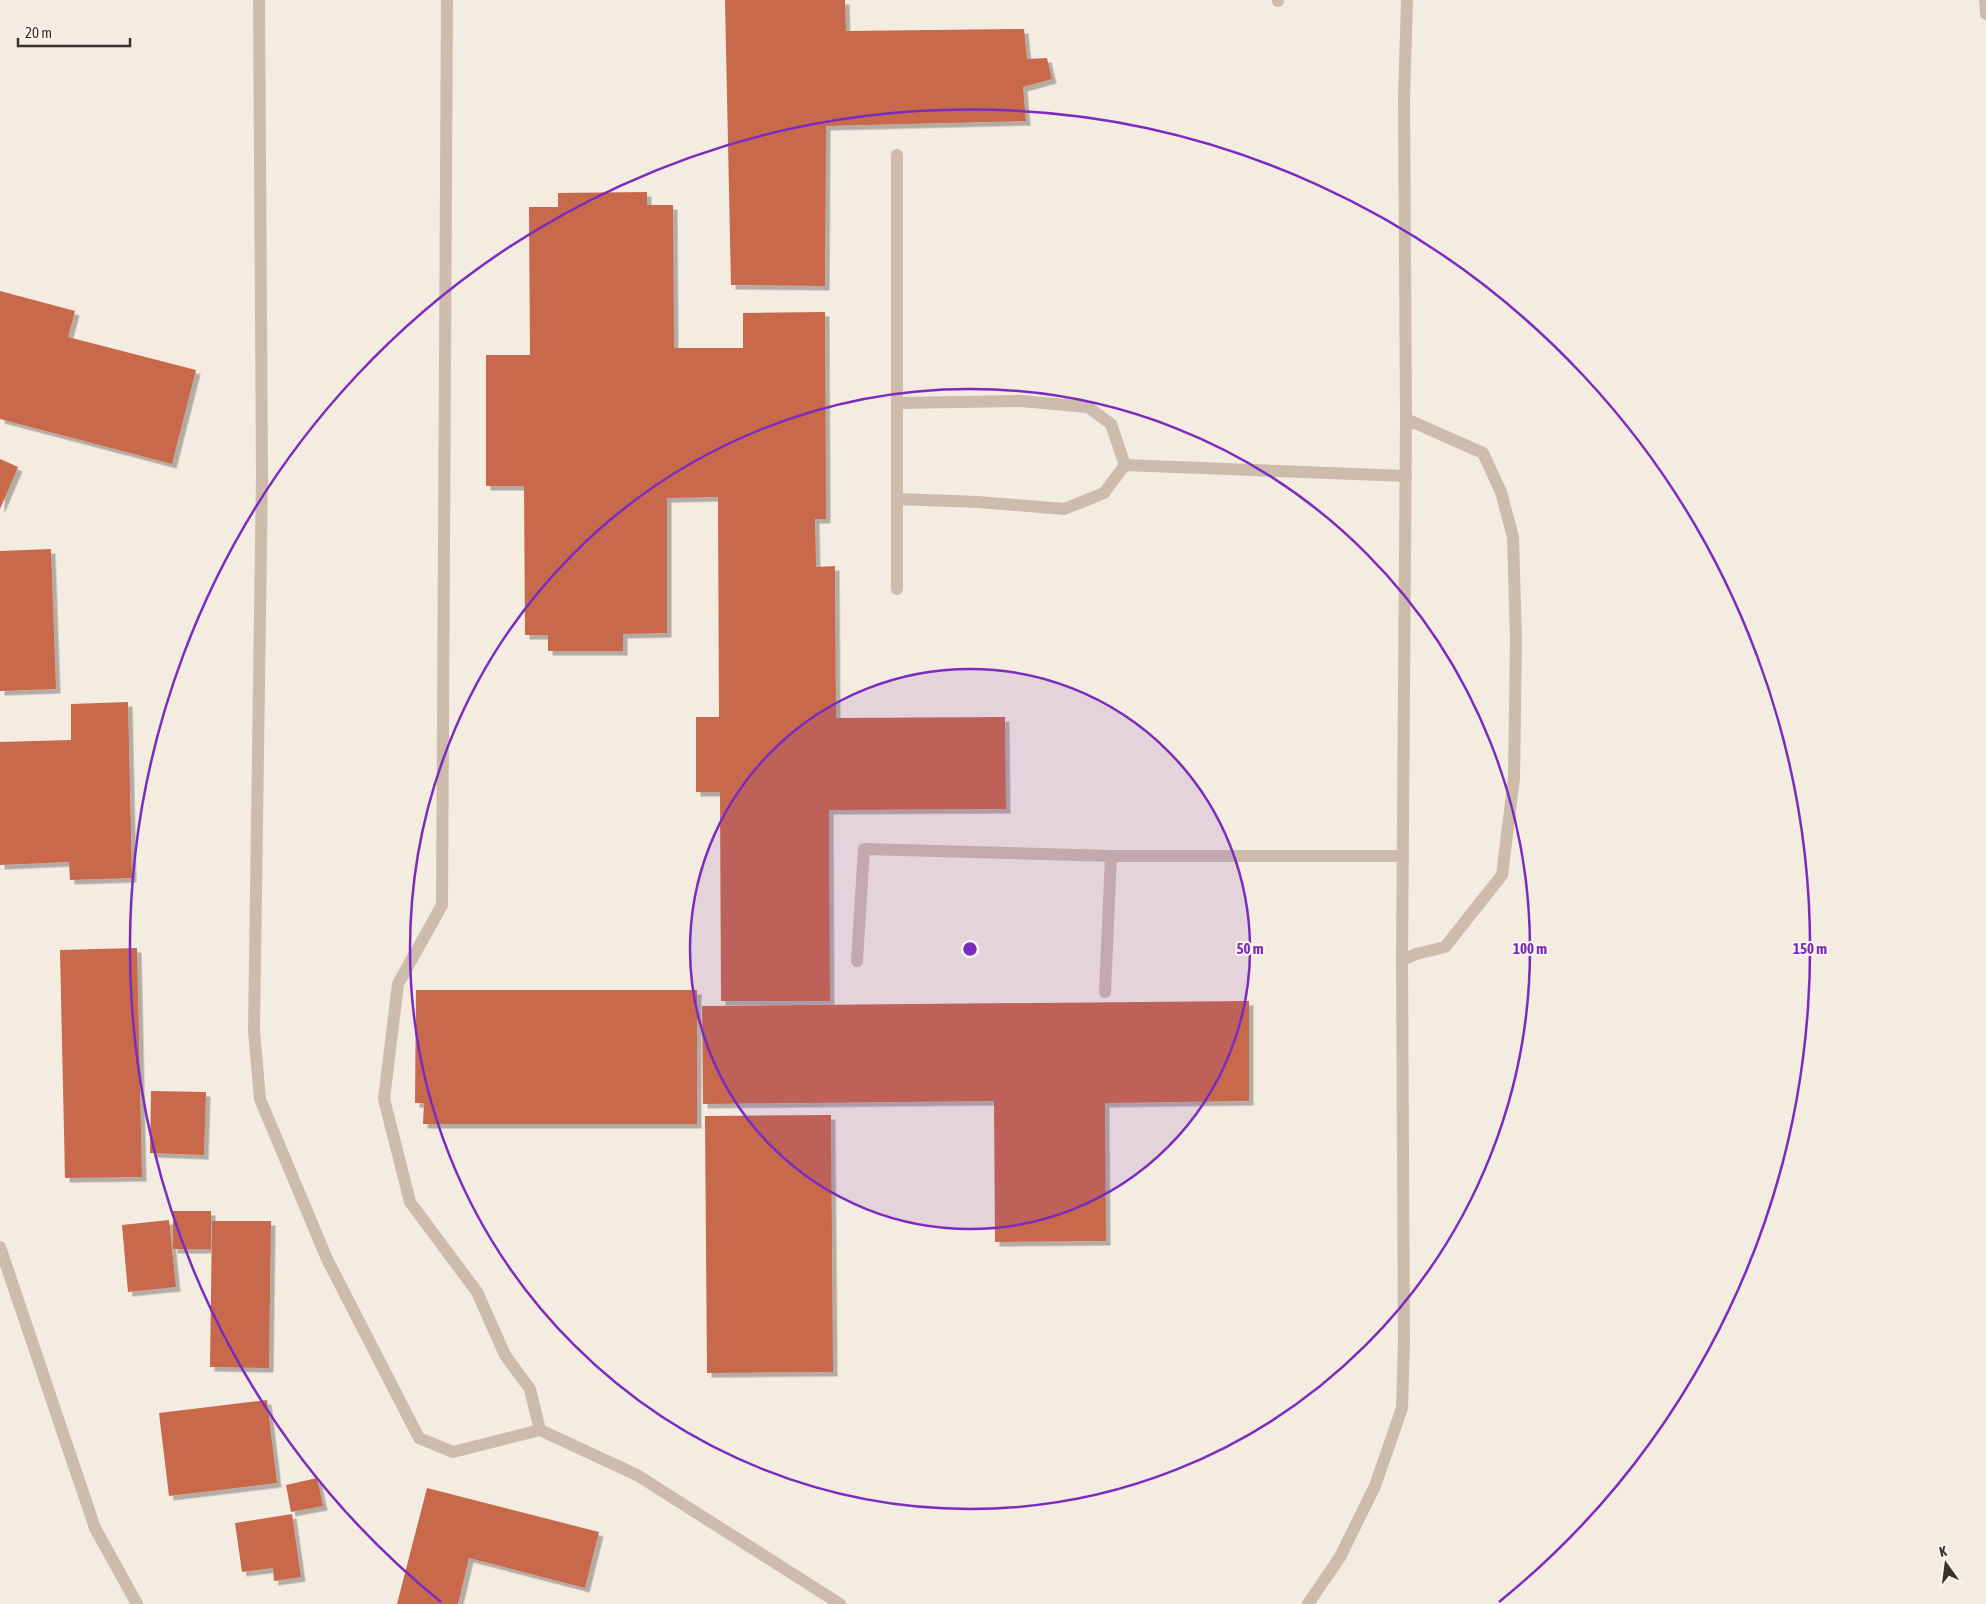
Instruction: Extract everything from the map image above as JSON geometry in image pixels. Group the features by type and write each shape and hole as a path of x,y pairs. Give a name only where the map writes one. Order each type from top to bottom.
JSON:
{"street":[{"path":"259,0 262,474 254,1031 260,1099 327,1259 419,1438 453,1452 540,1430 637,1475 840,1604"},
{"path":"448,0 442,905 398,984 384,1099 410,1202 477,1292 505,1355 530,1389 540,1430"},
{"path":"1308,1604 1340,1557 1375,1486 1402,1408 1404,1342 1402,960 1406,476 1404,100 1407,0"},
{"path":"1985,0 1986,14"},
{"path":"897,155 897,589"},
{"path":"897,404 1021,401 1088,407 1111,424 1125,465"},
{"path":"1402,960 1416,954 1445,947 1502,875 1514,778 1516,639 1512,537 1501,492 1483,453 1406,419"},
{"path":"1125,465 1406,476"},
{"path":"898,500 978,502 1064,509 1104,494 1125,465"},
{"path":"856,961 864,849 1111,856 1403,856"},
{"path":"1105,992 1111,856"},
{"path":"0,1247 95,1528 137,1604"}],"building":[{"path":"725,0 845,0 846,31 1024,29 1027,59 1047,58 1052,79 1023,87 1026,121 826,126 825,286 731,285"},
{"path":"647,192 647,205 673,205 674,348 743,348 743,313 825,312 826,519 815,519 816,567 835,566 836,718 1005,717 1006,809 829,810 830,1001 721,1001 720,792 696,792 696,717 719,717 718,497 667,498 667,633 623,634 623,651 548,651 548,635 525,635 524,486 486,486 486,355 530,355 529,207 558,207 558,193"},
{"path":"0,291 75,311 68,337 196,370 172,464 0,419"},
{"path":"0,459 18,467 0,509"},
{"path":"51,549 56,689 0,691 0,551"},
{"path":"128,702 132,878 70,880 69,862 0,865 0,742 71,740 71,704"},
{"path":"137,948 142,1177 65,1178 60,950"},
{"path":"416,990 697,990 697,1124 423,1124 424,1103 415,1103"},
{"path":"1249,1001 1249,1101 1105,1103 1106,1241 995,1242 994,1101 703,1104 702,1006"},
{"path":"151,1091 206,1092 204,1155 150,1153"},
{"path":"831,1115 833,1372 707,1373 705,1116"},
{"path":"173,1211 211,1211 211,1249 173,1249"},
{"path":"169,1220 176,1287 128,1292 122,1225"},
{"path":"212,1221 271,1221 269,1368 210,1367"},
{"path":"267,1400 277,1483 169,1496 159,1413"},
{"path":"317,1478 323,1506 291,1512 286,1485"},
{"path":"427,1488 599,1532 585,1588 469,1558 458,1604 397,1604"},
{"path":"292,1514 301,1577 274,1581 273,1568 242,1572 235,1523"}]}
